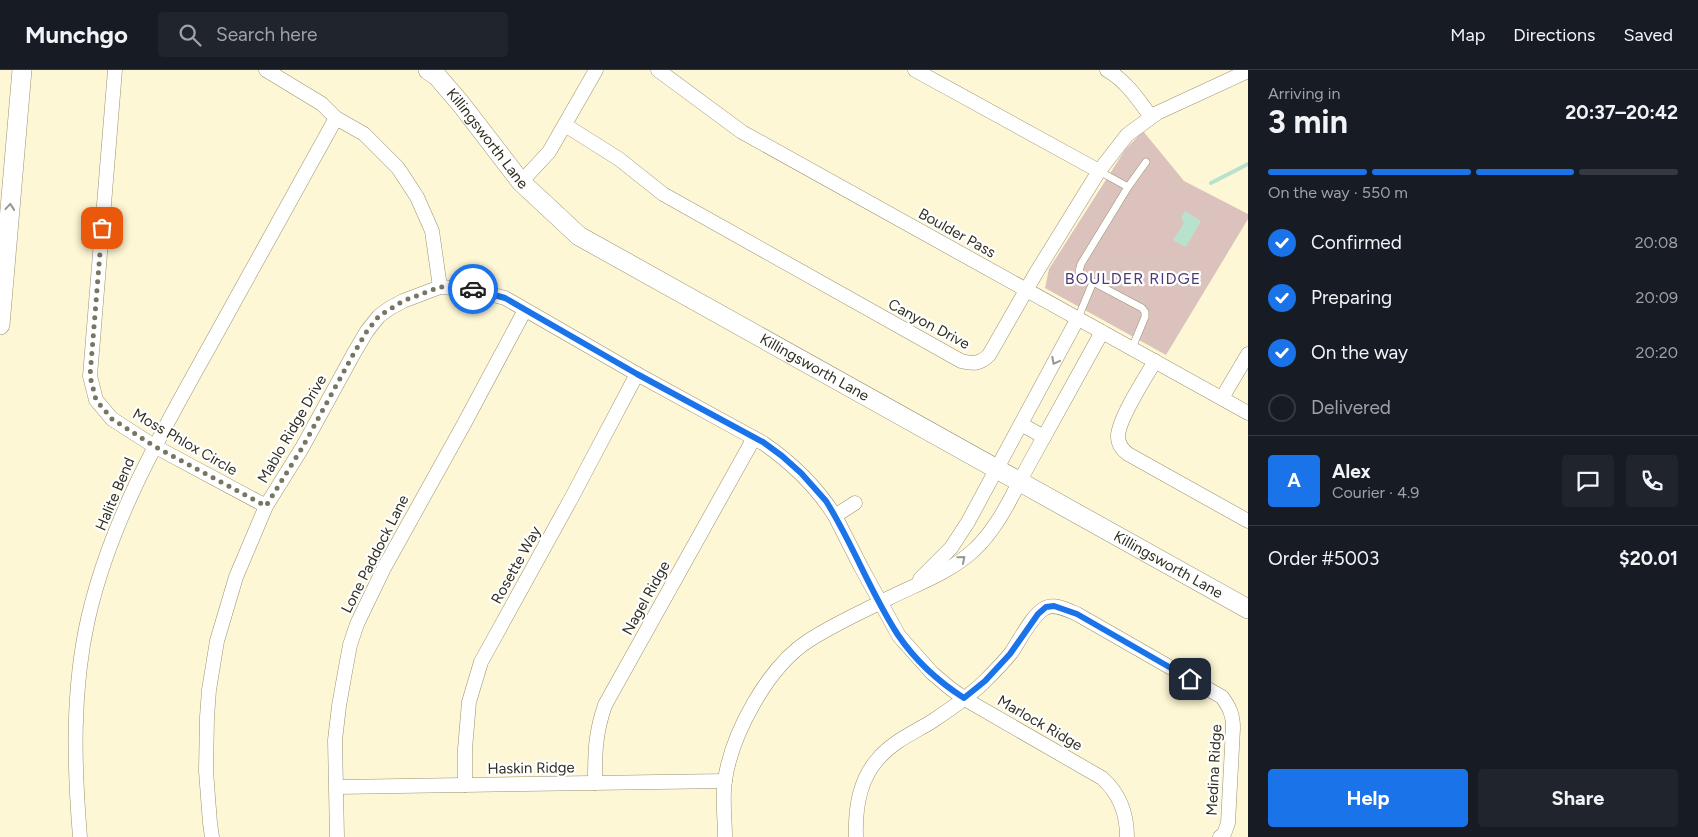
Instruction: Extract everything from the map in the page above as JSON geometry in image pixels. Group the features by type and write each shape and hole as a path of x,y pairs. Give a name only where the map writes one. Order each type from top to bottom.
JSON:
{"street":[{"path":"0,325 22,70"},
{"name":"Moss Phlox Circle","path":"115,70 90,376 96,400 112,419 154,446 266,506"},
{"path":"266,70 322,104 336,118 364,134 398,168 417,197 432,231 440,287"},
{"name":"Killingsworth Lane","path":"428,70 437,76 461,104 521,182 579,236 1248,609"},
{"path":"521,182 549,152 596,70"},
{"name":"Boulder Pass","path":"658,70 742,132 1248,413"},
{"path":"915,70 1099,171"},
{"path":"1107,70 1132,91 1151,117"},
{"name":"Canyon Drive","path":"565,125 596,143 663,194 961,361 976,364 989,355 1026,289 1099,171 1127,135 1151,117 1234,73 1248,70"},
{"name":"Halite Bend","path":"80,837 76,785 77,696 88,619 117,526 154,446 336,118"},
{"name":"Marlock Ridge","path":"440,287 471,289 505,298 637,374 754,438 782,456 820,494 835,516 880,603 899,636 913,653 944,684 964,698 1102,778 1116,793 1122,807 1126,818 1127,837"},
{"name":"Mablo Ridge Drive","path":"212,837 207,796 207,717 212,665 236,577 266,506 302,448 367,331 379,316 390,308 440,287"},
{"name":"Lone Paddock Lane","path":"337,837 335,740 350,646 357,624 384,568 525,310"},
{"path":"904,590 924,576 939,561 951,548 968,522 1078,318"},
{"path":"726,837 725,781 733,747 768,681 792,652 808,640 904,590 940,575 956,565 975,549 998,520 1102,332"},
{"path":"1222,398 1248,354"},
{"path":"1155,361 1122,420 1118,431 1121,448 1128,454 1248,521"},
{"name":"Rosette Way","path":"465,785 465,749 470,702 481,662 637,374"},
{"path":"1021,424 1044,437"},
{"name":"Nagel Ridge","path":"595,783 595,746 598,726 605,705 754,438"},
{"path":"835,516 855,503"},
{"path":"968,522 988,534"},
{"name":"Medina Ridge","path":"964,698 985,681 1010,654 1038,614 1046,607 1054,606 1077,614 1222,697 1228,706 1233,716 1228,823 1224,834 1220,837"},
{"path":"856,837 856,812 860,794 867,774 878,758 906,736 964,698"},
{"name":"Haskin Ridge","path":"337,787 725,781"}],"lane":[{"path":"1132,348 1145,317 1145,312 1142,308 1083,276 1079,271 1081,264 1128,187 1146,162"},
{"path":"1099,171 1128,187"},
{"path":"1078,318 1093,282"}],"shaded area":[{"path":"1143,131 1184,181 1248,214 1248,219 1166,355 1045,288 1049,269 1125,150"},
{"path":"1185,211 1201,221 1186,247 1173,240 1184,223 1181,218"}],"waterway":[{"path":"1211,183 1248,164"}],"way so far":[{"path":"102,228 90,376 96,400 112,419 154,446 266,506 302,448 367,331 379,316 403,301 440,287 473,289"}],"district":[{"name":"BOULDER RIDGE","path":"1133,278"}],"route":[{"path":"473,289 505,298 637,374 763,442 782,456 815,487 826,501 899,636 932,673 964,698 985,681 1010,654 1038,614 1046,607 1054,606 1077,614 1190,679"}]}
